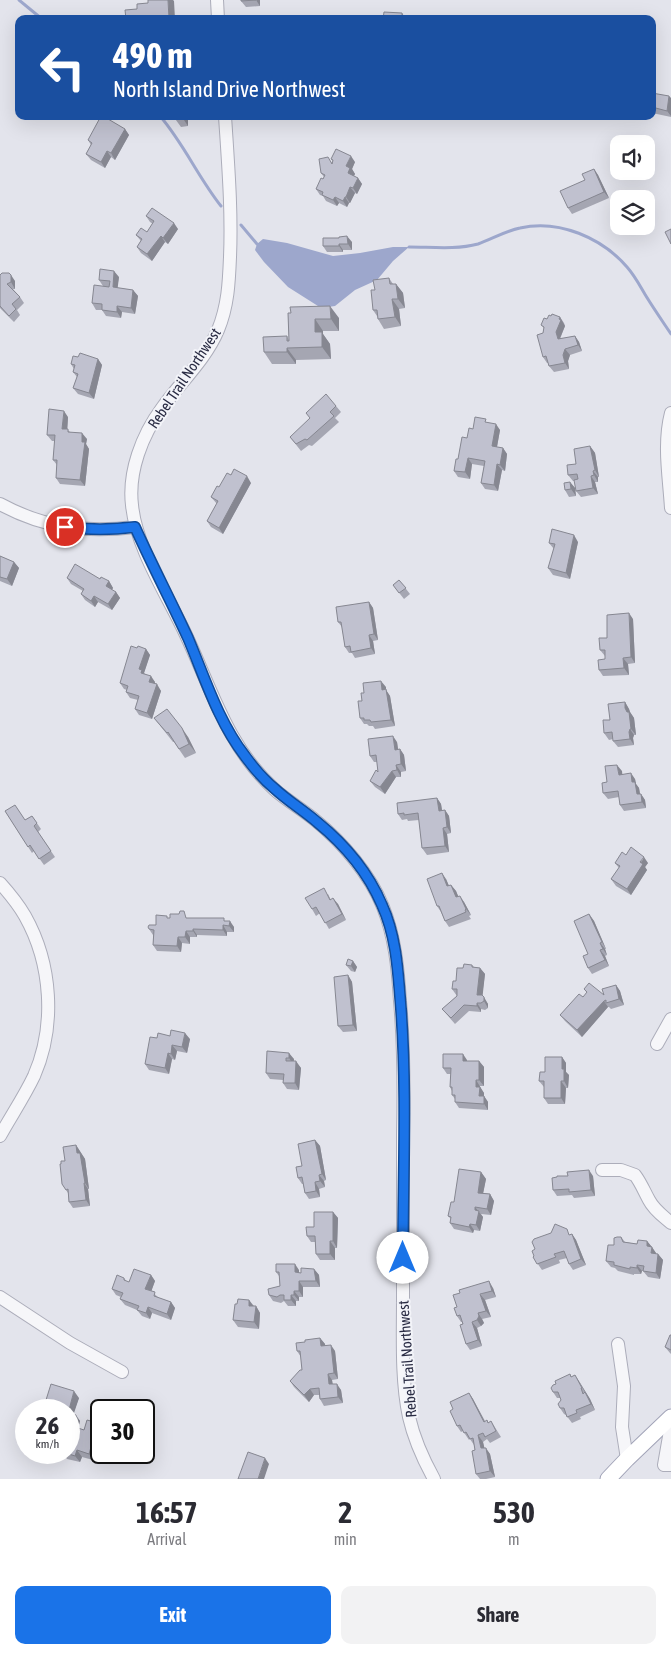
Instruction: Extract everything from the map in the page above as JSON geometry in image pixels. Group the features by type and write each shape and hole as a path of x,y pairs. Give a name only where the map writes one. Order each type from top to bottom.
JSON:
{"main road":[{"path":"608,1479 671,1417"}],"street":[{"path":"217,0 218,15"},
{"name":"Rebel Trail Northwest","path":"225,120 231,215 229,292 217,333 184,381 160,409 144,437 132,480 131,503 135,527 187,637 216,708 227,729 245,756 273,788 345,846 383,905 395,946 403,1033 403,1317 406,1400 416,1441 434,1479"},
{"path":"671,413 667,428 666,445 671,508"},
{"path":"0,504 38,521 65,527 97,530 135,527"},
{"path":"0,883 15,900 32,929 44,963 48,996 47,1020 42,1053 34,1076 0,1136"},
{"path":"657,1044 671,1019"},
{"path":"602,1170 621,1170 635,1175 645,1190 649,1201 671,1223"},
{"path":"0,1297 70,1343 122,1372"},
{"path":"618,1344 624,1386 622,1427 627,1459"},
{"path":"671,1425 664,1465 671,1465"}],"water":[{"path":"263,239 287,243 333,256 393,247 409,247 393,261 377,280 355,290 335,306 328,307 318,306 288,287 264,262 255,250 257,244"}],"building":[{"path":"148,0 168,0 169,15 126,15 125,10 137,9 137,4 148,3"},
{"path":"384,12 402,13 402,15 384,15"},
{"path":"656,94 669,96 667,111 656,108"},
{"path":"99,120 110,120 125,129 111,153 107,151 101,162 86,154 92,143 88,140"},
{"path":"336,149 351,156 346,166 350,168 348,173 358,178 353,188 350,187 343,201 335,197 333,200 322,195 323,192 316,189 321,178 323,179 325,175 321,173 319,159 328,157 332,164 333,160 331,159"},
{"path":"594,169 604,192 568,208 560,191 585,180 582,174"},
{"path":"152,208 174,223 163,238 161,236 147,254 137,247 142,239 136,235 141,228 147,232 154,221 146,216"},
{"path":"671,229 671,244 665,232"},
{"path":"347,236 348,244 323,246 323,238"},
{"path":"100,269 114,271 113,287 133,290 131,308 117,306 117,312 102,310 102,304 92,303 94,285 109,287 110,281 99,280"},
{"path":"2,273 9,273 11,275 11,282 7,284 20,297 12,304 16,309 9,316 0,306 0,275"},
{"path":"389,278 390,284 396,284 398,299 392,299 395,317 378,319 377,310 373,310 371,290 375,290 373,280"},
{"path":"330,306 331,319 315,319 315,332 322,332 322,347 287,348 287,352 264,352 263,337 287,336 287,341 289,341 288,313 291,313 290,307"},
{"path":"552,314 560,317 559,319 561,320 556,332 558,339 575,336 578,345 565,349 563,355 565,363 549,366 546,356 543,357 537,335 543,333 544,327 541,325 544,318 547,319"},
{"path":"80,353 98,359 89,393 73,388 78,374 73,372 75,365 71,364 73,356 78,357"},
{"path":"326,394 336,406 330,412 334,416 307,440 305,439 296,444 290,437 310,418 306,413"},
{"path":"49,409 64,411 62,429 68,429 68,432 82,433 82,442 85,442 80,480 56,478 57,460 53,460 55,435 47,435"},
{"path":"475,417 486,419 485,422 496,424 492,446 503,448 500,465 497,464 494,485 481,483 485,461 468,458 465,472 454,471 462,437 467,438 469,428 473,429"},
{"path":"590,446 595,470 593,471 594,475 591,476 593,488 576,491 574,480 578,479 577,474 568,475 567,465 576,464 574,449"},
{"path":"234,469 247,476 219,528 207,521 218,501 211,497 227,473 231,475"},
{"path":"570,482 571,489 565,490 564,483"},
{"path":"552,529 574,535 566,573 548,568 555,544 549,543"},
{"path":"0,556 14,562 7,579 0,577"},
{"path":"75,564 100,579 101,577 109,581 106,586 116,592 108,604 94,596 91,601 81,594 84,589 67,578"},
{"path":"399,580 406,588 399,593 393,585"},
{"path":"369,602 374,634 369,635 371,648 351,652 350,646 345,647 341,622 338,622 336,607"},
{"path":"629,613 631,657 623,658 624,668 599,670 598,660 605,659 605,650 600,650 599,638 607,638 607,615"},
{"path":"131,646 146,649 139,669 142,670 141,673 151,676 149,682 157,684 147,713 135,709 139,696 126,692 128,686 120,683"},
{"path":"381,681 382,690 386,689 391,720 371,722 370,720 360,718 358,701 362,701 361,693 364,693 363,683"},
{"path":"625,702 625,708 629,712 630,739 613,741 612,732 604,733 603,720 610,720 608,704"},
{"path":"167,709 182,728 189,744 179,749 168,732 154,718"},
{"path":"393,736 395,750 400,749 401,764 396,765 397,770 392,771 380,787 370,781 376,770 378,772 376,755 370,756 368,739"},
{"path":"617,765 619,775 631,773 632,782 635,782 637,794 641,794 642,802 620,805 618,791 603,793 602,783 607,782 605,766"},
{"path":"437,798 439,811 445,810 447,827 443,828 445,846 422,848 418,813 398,814 397,803"},
{"path":"15,805 25,820 32,816 37,823 34,826 51,851 39,859 30,845 28,847 5,811"},
{"path":"631,847 644,857 640,862 643,864 627,889 611,879 620,866 615,863 622,852 626,855"},
{"path":"442,873 447,886 451,885 456,897 460,896 466,909 466,912 445,921 427,879"},
{"path":"324,888 330,900 333,898 342,914 325,923 316,907 312,909 305,898"},
{"path":"180,911 184,911 186,918 224,918 224,921 230,921 229,926 223,925 223,930 193,929 193,931 186,931 185,937 178,937 177,946 153,945 154,930 148,927 149,925 156,925 156,915 170,918 170,914 179,914"},
{"path":"589,914 602,942 600,943 603,949 600,950 605,960 588,968 583,956 588,954 574,921"},
{"path":"348,959 353,961 351,966 346,965"},
{"path":"464,964 480,968 477,995 482,995 484,1001 477,1003 477,1006 464,1005 451,1018 442,1009 457,996 457,989 452,989 453,981 456,981 457,968 463,968"},
{"path":"348,975 353,1025 338,1026 334,977"},
{"path":"589,983 604,995 602,989 616,985 619,999 606,1003 606,1000 604,1001 577,1030 560,1015 579,994 583,997 587,992 584,989"},
{"path":"171,1030 185,1033 182,1047 172,1045 171,1054 168,1053 165,1068 145,1064 150,1037 157,1038 158,1033 170,1036"},
{"path":"267,1051 289,1053 289,1058 286,1058 286,1061 296,1061 295,1083 283,1083 284,1074 266,1073"},
{"path":"443,1054 463,1054 463,1061 479,1061 479,1080 476,1080 476,1087 480,1087 479,1096 484,1096 484,1104 455,1102 455,1095 452,1095 452,1087 450,1087 451,1068 443,1068"},
{"path":"545,1057 562,1057 564,1081 561,1081 561,1098 544,1098 544,1081 539,1081 540,1072 545,1072"},
{"path":"315,1140 322,1174 319,1175 320,1181 315,1182 316,1191 305,1193 302,1177 298,1178 296,1167 302,1166 298,1144"},
{"path":"76,1145 77,1153 80,1153 86,1200 69,1202 68,1189 66,1190 62,1184 60,1164 61,1161 65,1161 63,1147"},
{"path":"459,1169 481,1172 478,1193 490,1194 487,1209 475,1207 475,1210 479,1211 476,1225 470,1224 469,1227 450,1223 451,1217 448,1216 451,1202 454,1202"},
{"path":"589,1170 591,1190 569,1192 569,1189 553,1190 552,1178 568,1176 567,1172"},
{"path":"314,1212 333,1212 333,1241 330,1241 330,1254 316,1254 315,1236 307,1236 306,1227 314,1227"},
{"path":"555,1224 567,1229 569,1235 572,1234 581,1259 569,1264 564,1251 554,1254 556,1257 537,1264 533,1257 532,1251 535,1249 532,1242 534,1239 551,1233"},
{"path":"621,1237 623,1242 637,1244 638,1240 647,1241 647,1246 652,1247 651,1253 658,1254 656,1273 643,1271 644,1266 637,1265 637,1268 630,1267 630,1269 614,1265 614,1262 606,1261 608,1245 614,1245 614,1238"},
{"path":"276,1264 295,1264 295,1272 301,1273 301,1268 314,1269 316,1281 299,1281 299,1291 294,1291 294,1295 291,1295 291,1300 284,1300 284,1295 277,1297 269,1295 268,1289 280,1286 279,1272 276,1272"},
{"path":"134,1269 151,1275 145,1289 155,1292 154,1296 171,1302 167,1314 148,1307 146,1313 137,1310 139,1306 120,1299 123,1293 112,1289 117,1275 129,1282"},
{"path":"489,1281 492,1291 480,1294 486,1311 478,1313 477,1320 472,1322 478,1340 466,1344 460,1325 463,1324 460,1315 457,1316 454,1308 457,1307 453,1295 460,1293 459,1290"},
{"path":"238,1299 249,1300 249,1306 256,1306 254,1322 233,1320 235,1304 237,1304"},
{"path":"671,1335 671,1350 665,1347"},
{"path":"320,1338 321,1346 331,1345 334,1373 328,1374 329,1384 337,1384 338,1397 320,1399 319,1388 310,1389 304,1395 290,1381 302,1370 300,1351 297,1351 296,1343"},
{"path":"570,1374 571,1377 575,1375 583,1394 585,1392 591,1404 576,1410 577,1413 567,1417 564,1408 560,1408 558,1404 561,1400 558,1392 553,1392 551,1388 556,1384 555,1381"},
{"path":"51,1384 74,1391 72,1399 46,1399"},
{"path":"469,1393 484,1422 487,1420 488,1423 491,1421 496,1431 485,1437 483,1433 478,1435 481,1448 486,1448 490,1471 476,1474 472,1451 475,1450 473,1438 470,1439 466,1432 464,1433 460,1425 457,1426 450,1411 453,1409 450,1402"},
{"path":"87,1420 90,1421 89,1454 80,1451 80,1429 84,1430"},
{"path":"248,1452 265,1458 258,1479 238,1479"}],"waterway":[{"path":"19,0 37,15"},
{"path":"163,120 221,206"},
{"path":"241,225 257,244"},
{"path":"409,247 452,248 470,246 514,229 535,226 550,226 579,233 605,247 627,267 671,334"}],"route":[{"path":"65,527 113,530 135,527 187,637 216,708 227,729 245,756 273,788 345,846 383,905 395,946 398,965 403,1033 403,1258"}]}
